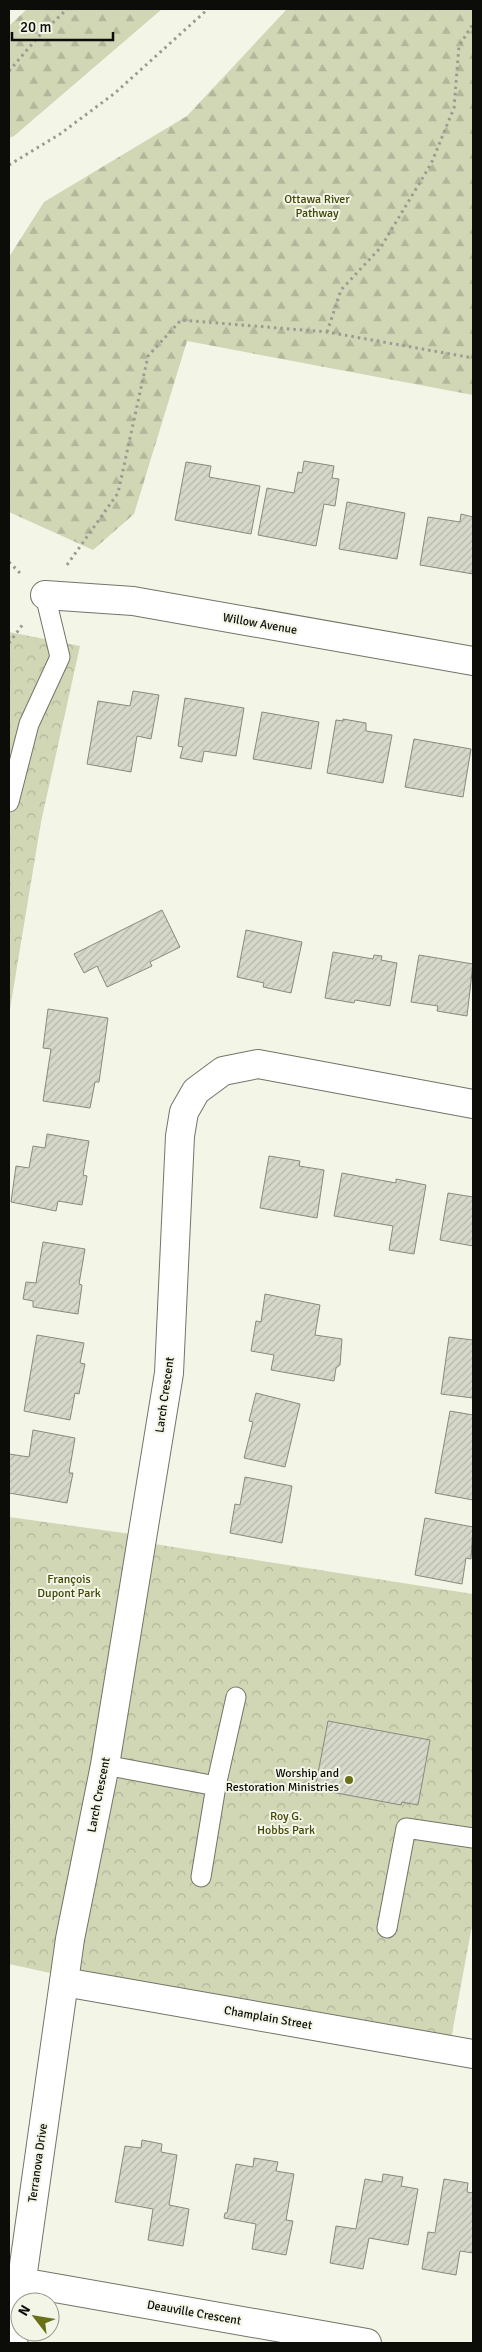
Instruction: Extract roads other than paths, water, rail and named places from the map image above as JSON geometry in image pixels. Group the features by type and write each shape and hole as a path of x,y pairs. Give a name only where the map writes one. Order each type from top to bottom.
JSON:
{"street":[{"name":"Willow Avenue","path":"45,596 132,601 473,661"},
{"name":"Larch Crescent","path":"64,1982 70,1939 105,1765 169,1373 180,1136 184,1112 196,1091 223,1072 258,1064 473,1104"},
{"name":"Champlain Street","path":"64,1982 473,2054"},
{"name":"Terranova Drive","path":"13,2343 64,1982"},
{"name":"Deauville Crescent","path":"21,2282 367,2343"}],"lane":[{"path":"9,802 29,724 60,657 45,596"},
{"path":"201,1877 216,1786 236,1697"},
{"path":"105,1765 216,1786"},
{"path":"387,1928 406,1828 473,1838"}],"place":[{"name":"Worship and Restoration Ministries","path":"349,1780"}],"park label":[{"name":"Ottawa River Pathway","path":"317,206"},
{"name":"François Dupont Park","path":"69,1586"},
{"name":"Roy G. Hobbs Park","path":"286,1823"}]}
